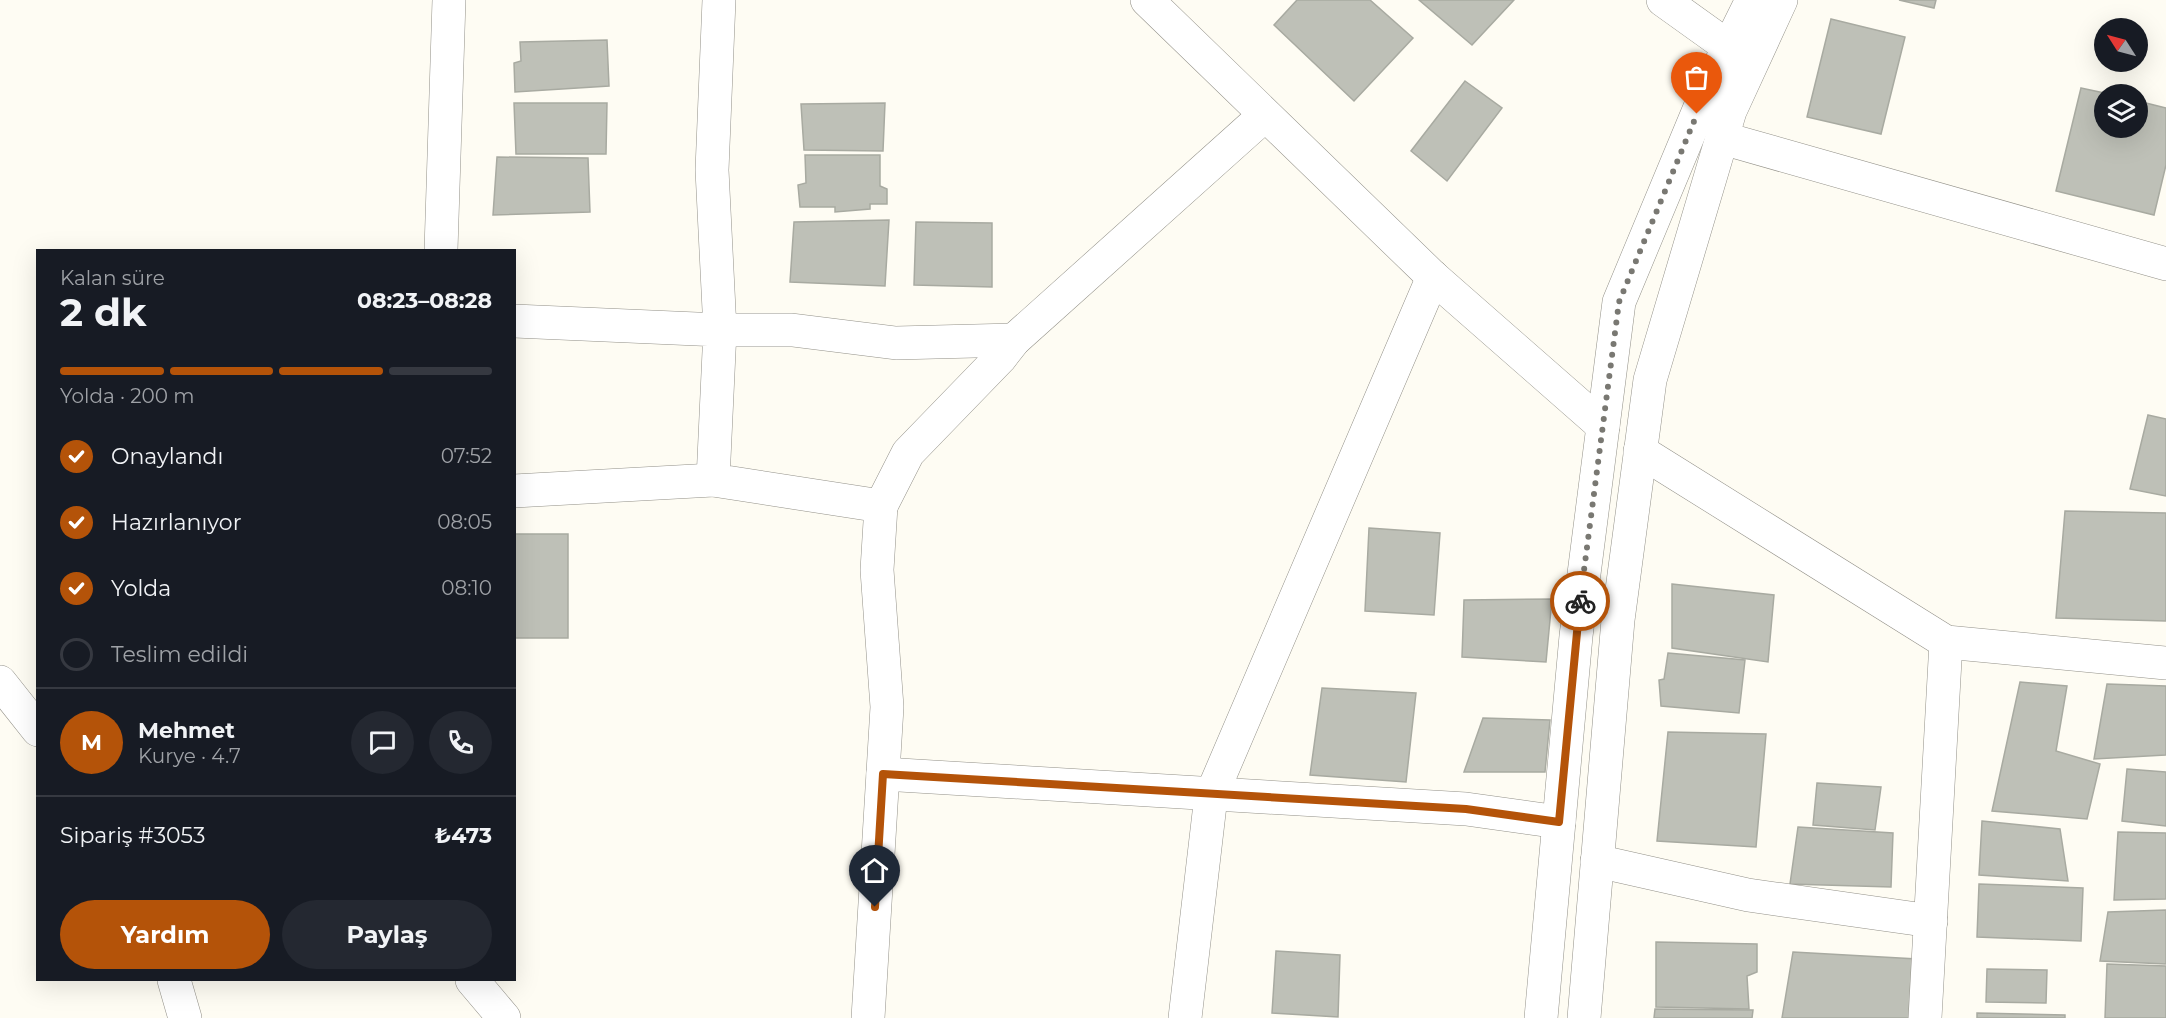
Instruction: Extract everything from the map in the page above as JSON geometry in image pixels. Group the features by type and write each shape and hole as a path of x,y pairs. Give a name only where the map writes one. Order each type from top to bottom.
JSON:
{"street":[{"path":"441,249 449,0"},
{"path":"713,480 720,330 712,170 718,0"},
{"path":"1147,0 1433,277 1603,426"},
{"path":"1663,0 1730,48"},
{"path":"1541,1018 1576,636 1619,302 1706,93 1752,0"},
{"path":"1584,1018 1618,620 1650,380 1730,111 1781,0"},
{"path":"868,1018 888,707 877,570 881,506 908,453 1000,358 1014,340 1265,115"},
{"path":"1722,138 2166,264"},
{"path":"1185,1018 1211,796 1433,277"},
{"path":"516,321 720,330 792,330 896,343 1014,340"},
{"path":"1640,451 1946,642 2166,663"},
{"path":"516,490 713,480 881,506"},
{"path":"1925,1018 1946,642"},
{"path":"0,682 36,727"},
{"path":"883,774 1211,796 1466,809 1559,822"},
{"path":"1597,861 1748,895 1931,921"},
{"path":"174,981 185,1018"},
{"path":"473,981 504,1018"}],"building":[{"path":"1297,0 1370,0 1413,38 1354,101 1274,25"},
{"path":"1419,0 1514,0 1472,45"},
{"path":"1899,0 1936,0 1934,8"},
{"path":"1831,19 1905,37 1881,134 1807,117"},
{"path":"607,40 609,86 515,92 514,63 521,61 520,42"},
{"path":"1465,81 1502,108 1447,181 1411,151"},
{"path":"2081,88 2094,91 2094,138 2148,138 2148,104 2166,108 2166,165 2154,215 2056,191"},
{"path":"514,103 607,103 606,154 516,154"},
{"path":"885,103 883,151 804,150 801,104"},
{"path":"805,155 880,155 880,186 887,189 887,204 870,204 870,209 835,212 835,207 800,207 798,185 806,183"},
{"path":"497,157 588,158 590,212 493,215"},
{"path":"889,220 885,286 790,282 794,222"},
{"path":"916,222 992,223 992,287 914,285"},
{"path":"2148,415 2166,419 2166,496 2130,489"},
{"path":"2065,511 2166,513 2166,621 2056,618"},
{"path":"1369,528 1440,533 1434,615 1365,611"},
{"path":"516,534 568,534 568,638 516,638"},
{"path":"1672,584 1774,595 1768,662 1672,648"},
{"path":"1552,599 1546,662 1462,657 1464,600"},
{"path":"1668,653 1745,660 1739,713 1661,706 1659,680 1664,679"},
{"path":"2020,682 2067,686 2056,751 2100,764 2087,819 1992,811"},
{"path":"2107,684 2166,686 2166,755 2094,759"},
{"path":"1322,688 1416,693 1406,782 1310,775"},
{"path":"1483,718 1550,720 1545,772 1464,772"},
{"path":"1668,732 1766,734 1756,847 1657,841"},
{"path":"2127,769 2166,772 2166,826 2122,821"},
{"path":"1817,783 1881,787 1875,830 1813,825"},
{"path":"1982,821 2060,829 2068,881 1979,875"},
{"path":"1798,827 1893,833 1891,887 1790,884"},
{"path":"2118,832 2166,833 2166,899 2114,900"},
{"path":"1979,884 2083,888 2081,941 1977,937"},
{"path":"2166,910 2166,964 2100,961 2108,912"},
{"path":"1656,942 1757,944 1757,972 1747,976 1749,1009 1656,1007"},
{"path":"1276,951 1340,955 1338,1017 1272,1013"},
{"path":"1793,952 1917,959 1909,1018 1782,1018"},
{"path":"2107,964 2166,966 2166,1018 2105,1018"},
{"path":"1987,969 2047,970 2046,1003 1986,1002"},
{"path":"1655,1009 1753,1010 1752,1018 1654,1018"},
{"path":"1977,1013 2065,1015 2065,1018 1977,1018"}],"way so far":[{"path":"1580,601 1619,302 1697,114"}],"route":[{"path":"875,907 883,774 1211,796 1466,809 1559,822 1580,601"}]}
